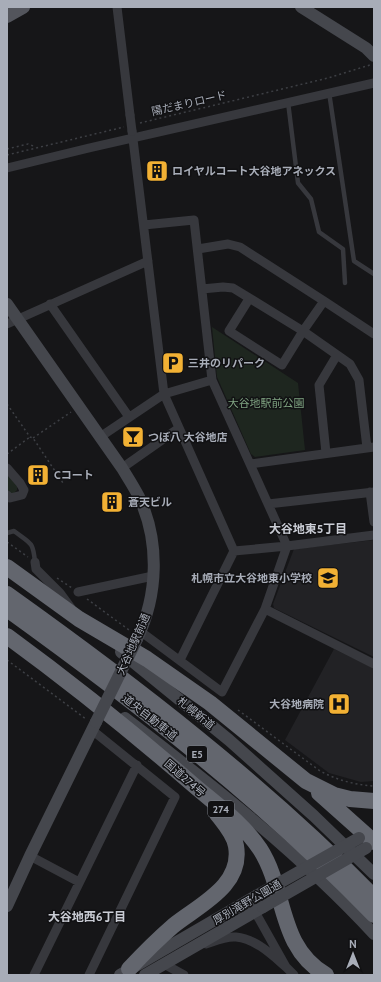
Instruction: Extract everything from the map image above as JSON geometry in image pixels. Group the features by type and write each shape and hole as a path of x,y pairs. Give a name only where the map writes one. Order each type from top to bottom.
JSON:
{"highway":[{"name":"札幌新道","path":"7,567 79,619"},
{"name":"道央自動車道","path":"7,594 132,686 200,740 304,830 374,897"},
{"name":"道央自動車道","path":"7,609 114,688 195,752 244,793 344,884 374,915"},
{"path":"79,619 147,659 210,703 306,781 369,839"},
{"name":"274","path":"7,636 66,680"},
{"name":"国道274号","path":"66,680 154,752 240,826 260,850 269,868 278,892 290,934 304,957 315,969 326,975"},
{"path":"306,781 334,795 350,799 374,801"},
{"path":"125,972 173,926 215,895 230,878 234,867 236,845 228,828 194,786"}],"main road":[{"path":"7,16 23,7"}],"street":[{"path":"117,7 164,394 234,551"},
{"path":"301,7 366,48 374,56"},
{"path":"7,168 132,130 288,102 374,82"},
{"path":"135,634 180,660 222,692 264,609 287,546 212,380 194,220 144,225"},
{"path":"198,249 228,244 240,247 374,334"},
{"path":"12,321 148,261"},
{"path":"202,289 223,287 233,288 303,331 350,364 359,380 371,448 250,464"},
{"path":"249,299 229,331 282,365 324,301"},
{"name":"大谷地駅前通","path":"7,304 12,321 100,437 134,488 144,510 152,547 154,576 148,609 92,724 7,906"},
{"path":"50,304 129,417"},
{"path":"326,453 319,385 337,355"},
{"path":"100,437 164,394 212,380"},
{"path":"122,468 179,428"},
{"path":"7,468 24,490 22,495 10,498 7,495"},
{"path":"268,504 372,492 374,522"},
{"path":"234,551 374,535"},
{"path":"180,660 234,551"},
{"path":"35,562 36,569 60,593 79,619"},
{"path":"78,592 154,576"},
{"path":"264,609 374,664"},
{"name":"札幌新道","path":"79,619 229,740 314,816 374,874"},
{"path":"66,680 103,701 224,795 304,865 374,934"},
{"path":"89,975 175,797 137,766 92,724"},
{"path":"34,975 137,766"},
{"name":"厚別滝野公園通","path":"125,972 256,904 369,839"},
{"path":"30,856 79,882"},
{"path":"256,904 286,968"},
{"name":"厚別滝野公園通","path":"144,975 187,951 256,904"},
{"path":"187,951 226,938 236,937 249,940 263,948 294,975"},
{"path":"164,964 184,975"}],"lane":[{"path":"329,92 354,261 374,274"},
{"path":"288,102 298,183 311,199 319,232 342,249 345,283"},
{"path":"7,532 14,531 31,544 33,547 35,562"}],"path":[{"name":"陽だまりロード","path":"7,155 132,130 328,78 374,64"},
{"path":"7,149 28,144 37,148"},
{"path":"7,404 30,437 33,438 62,483"},
{"path":"33,438 71,412"},
{"path":"7,454 30,437"},
{"path":"7,542 35,562"},
{"path":"54,575 135,634"},
{"path":"7,660 92,724"},
{"path":"239,710 320,771 345,782 374,786"}],"shaded area":[{"name":"札幌市立大谷地東小学校","path":"374,540 374,657 274,608 273,604 294,549"},
{"name":"大谷地病院","path":"334,649 374,668 374,781 361,782 329,773 285,740"}],"green space":[{"name":"大谷地駅前公園","path":"212,327 298,383 305,450 255,457 251,454 217,377"},
{"path":"7,474 17,485 17,490 14,493 10,494 7,491"}],"place":[{"name":"ロイヤルコート大谷地アネックス","path":"157,171"},
{"name":"三井のリパーク","path":"173,363"},
{"name":"つぼ八 大谷地店","path":"133,437"},
{"name":"Cコート","path":"38,475"},
{"name":"蒼天ビル","path":"112,502"},
{"name":"札幌市立大谷地東小学校","path":"328,578"},
{"name":"大谷地病院","path":"339,704"}],"district":[{"name":"大谷地東5丁目","path":"308,529"},
{"name":"大谷地西6丁目","path":"87,917"}]}
